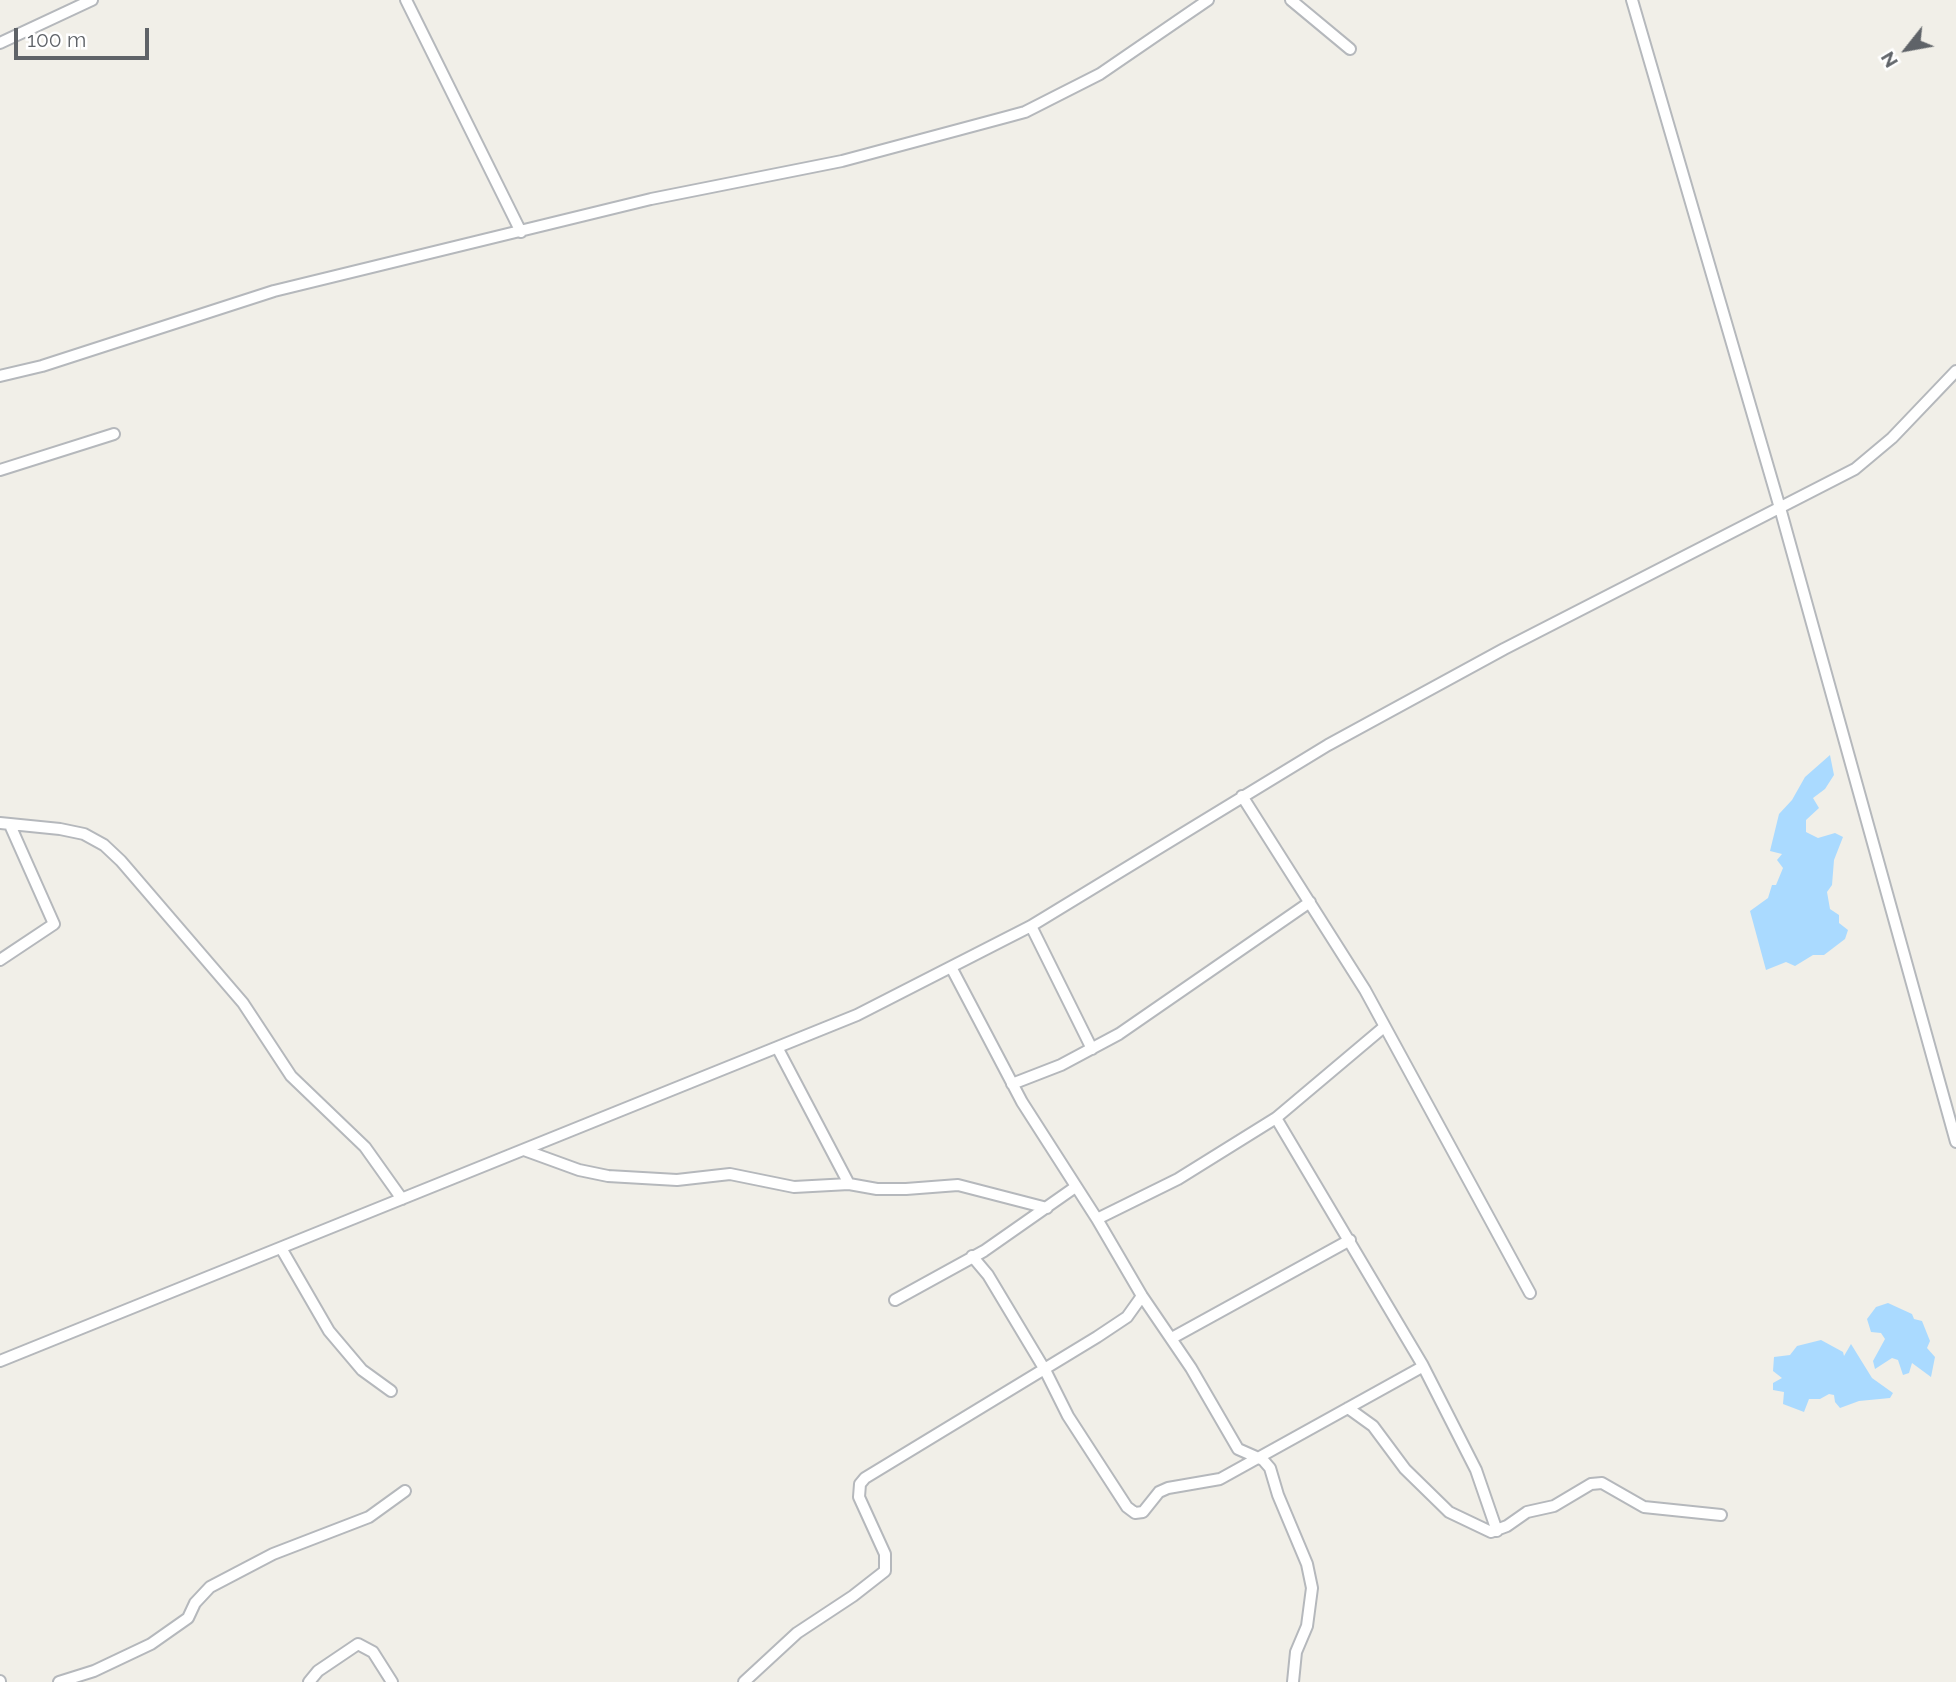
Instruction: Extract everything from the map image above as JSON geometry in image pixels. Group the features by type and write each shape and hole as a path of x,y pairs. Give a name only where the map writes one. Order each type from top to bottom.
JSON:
{"street":[{"path":"0,43 92,0"},
{"path":"406,0 522,232"},
{"path":"0,376 42,366 274,290 651,199 842,161 1025,112 1100,75 1208,0"},
{"path":"1292,0 1350,49"},
{"path":"1632,0 1780,508 1956,1142"},
{"path":"0,1361 778,1049 857,1015 951,968 1031,926 1242,796 1504,649 1855,469 1892,438 1956,371"},
{"path":"0,470 114,434"},
{"path":"1242,796 1365,990 1530,1293"},
{"path":"0,960 54,924 5,824"},
{"path":"5,824 84,834 104,845 121,860 243,1003 290,1076 365,1147 402,1199"},
{"path":"1012,1084 1061,1065 1119,1034 1310,902"},
{"path":"1031,926 1092,1049"},
{"path":"951,968 1012,1084 1074,1188 1097,1219 1142,1296 1172,1338 1238,1449 1267,1464 1272,1472 1278,1495 1307,1564 1312,1588 1307,1626 1296,1652 1293,1682"},
{"path":"1097,1219 1178,1179 1276,1118 1384,1027"},
{"path":"778,1049 849,1184"},
{"path":"1276,1118 1350,1240 1422,1367 1476,1470 1497,1531"},
{"path":"524,1150 608,1177 677,1180 730,1174 794,1187 849,1184 877,1189 958,1185 1047,1208"},
{"path":"895,1300 972,1256 1074,1188"},
{"path":"1172,1338 1350,1240"},
{"path":"281,1248 329,1331 362,1370 391,1391"},
{"path":"972,1256 988,1275 1045,1370 1068,1416 1128,1507 1135,1513 1143,1512 1159,1492 1168,1488 1220,1479 1422,1367"},
{"path":"744,1682 797,1633 885,1571 885,1555 859,1497 860,1484 865,1478 1045,1370 1127,1317 1142,1296"},
{"path":"1348,1408 1373,1426 1405,1469 1449,1512 1486,1531 1497,1531 1527,1512 1554,1506 1591,1485 1602,1483 1644,1507 1721,1516"},
{"path":"59,1682 94,1671 151,1644 188,1618 195,1603 210,1587 273,1554 369,1517 405,1491"},
{"path":"309,1682 333,1659 358,1644 373,1652 392,1682"}],"water":[{"path":"1830,755 1834,775 1825,789 1813,798 1819,808 1806,820 1806,832 1818,838 1835,833 1843,837 1834,860 1832,885 1827,892 1830,909 1839,915 1839,923 1848,930 1845,939 1824,955 1813,955 1795,966 1786,962 1766,970 1750,911 1768,898 1772,885 1776,885 1783,868 1777,860 1782,854 1770,851 1779,814 1792,800 1805,777"},
{"path":"1888,1303 1922,1321 1930,1341 1927,1348 1935,1357 1931,1377 1912,1363 1909,1373 1903,1375 1898,1360 1892,1358 1875,1369 1873,1361 1885,1339 1881,1333 1871,1332 1867,1319 1876,1307"},
{"path":"1821,1340 1843,1352 1844,1356 1851,1344 1872,1378 1893,1393 1890,1398 1859,1401 1840,1408 1834,1395 1829,1394 1820,1399 1809,1399 1804,1412 1783,1404 1784,1392 1773,1390 1773,1383 1782,1378 1773,1371 1774,1357 1790,1355 1797,1346"}]}
